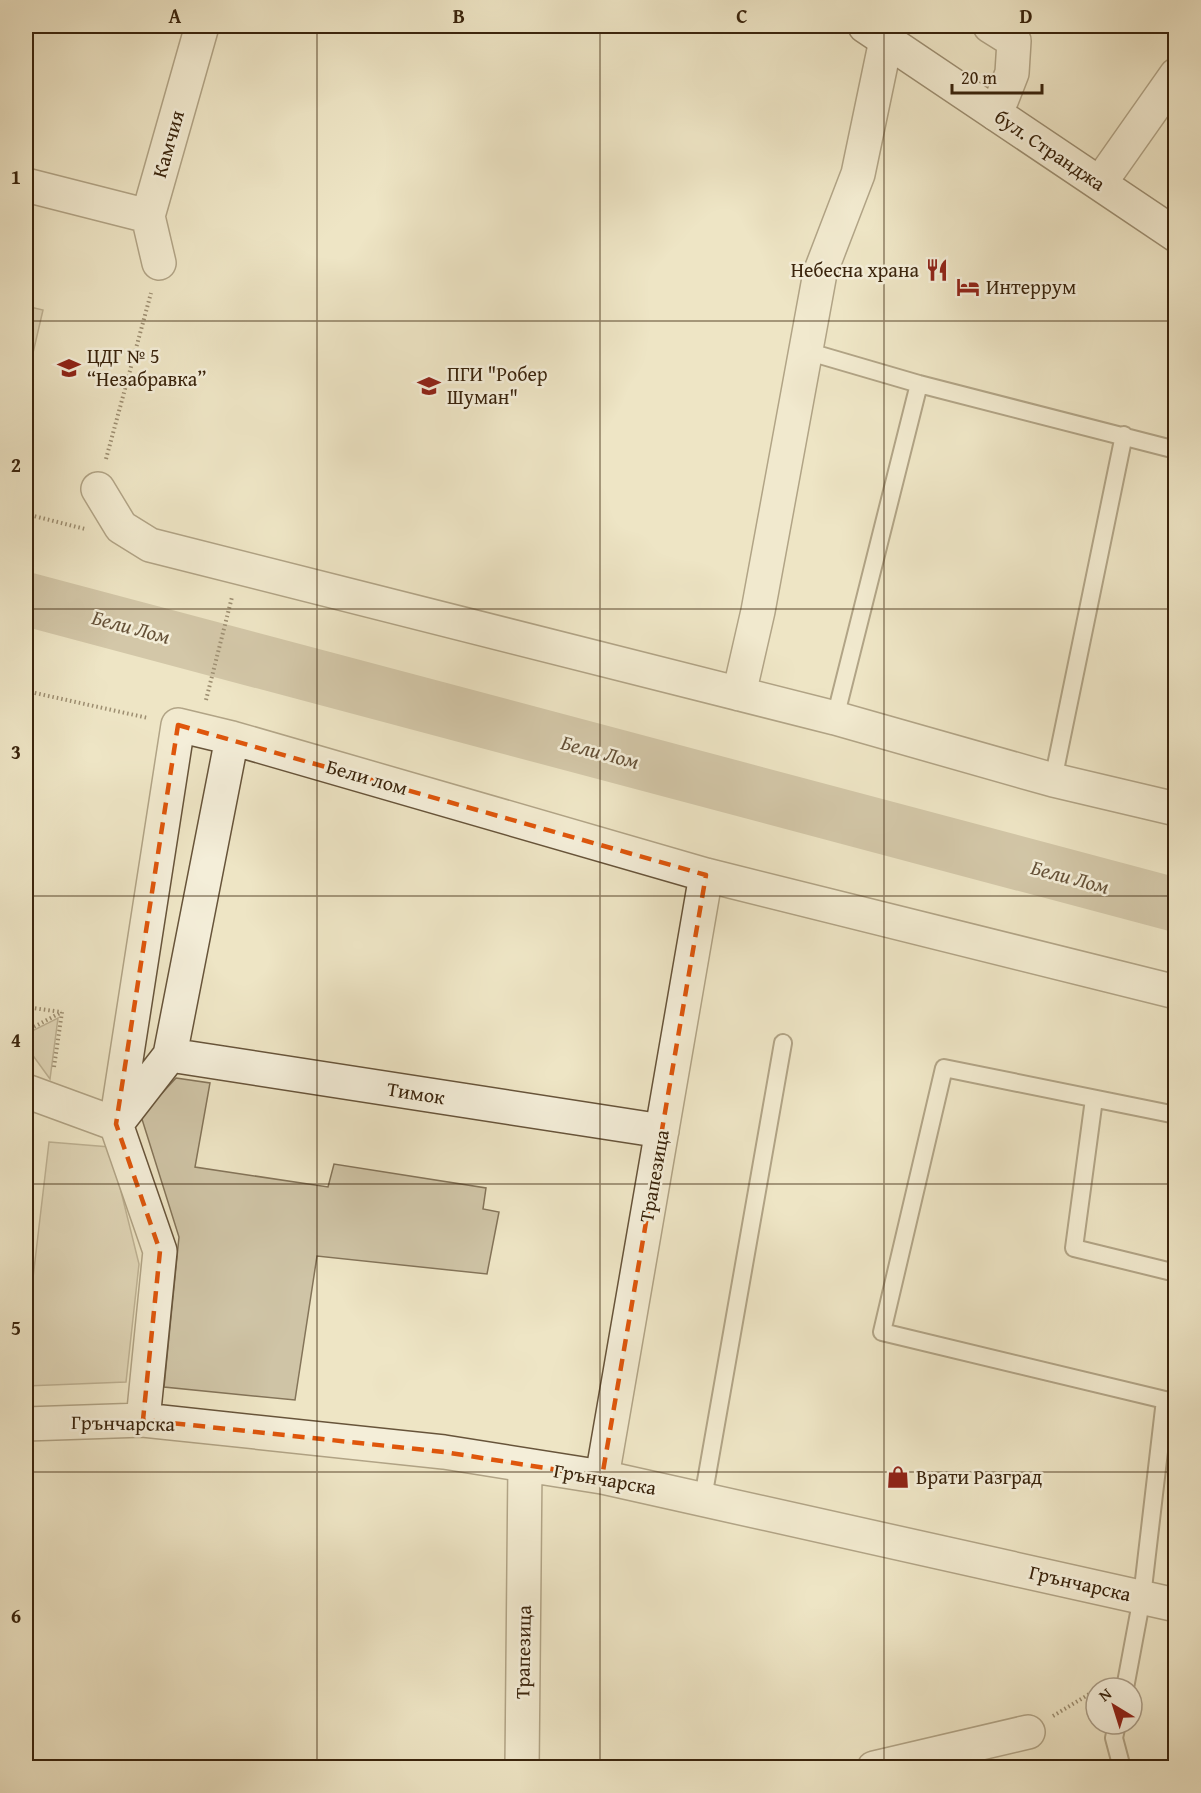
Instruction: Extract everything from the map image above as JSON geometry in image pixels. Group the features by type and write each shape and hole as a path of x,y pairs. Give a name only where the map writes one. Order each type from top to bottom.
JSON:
{"street":[{"name":"Камчия","path":"147,216 202,26"},
{"path":"990,26 1014,41 1012,73 996,114"},
{"path":"739,694 759,611 820,273 858,174 875,33"},
{"name":"бул. Странджа","path":"875,33 1176,235"},
{"path":"1100,183 1176,75"},
{"path":"26,185 147,216 159,263"},
{"path":"98,489 121,527 150,545 835,718 1053,780 1176,809"},
{"path":"143,1420 159,1251 116,1124 188,727"},
{"name":"Бели лом","path":"188,727 706,875 1176,992"},
{"path":"116,1124 170,1055 232,738"},
{"name":"Трапезица","path":"602,1477 706,875"},
{"name":"Тимок","path":"170,1055 662,1131"},
{"path":"39,1083 116,1124"},
{"name":"Грънчарска","path":"26,1424 143,1420 444,1452 602,1477 703,1498 1176,1605"},
{"name":"Трапезица","path":"522,1767 525,1465"},
{"path":"874,1767 1028,1732"}],"lane":[{"path":"806,351 919,384 1176,450"},
{"path":"835,718 919,384"},
{"path":"1053,780 1124,435"},
{"path":"703,1498 783,1043"},
{"path":"1127,1676 1142,1597 1165,1400 882,1332 944,1068 1176,1115"},
{"path":"1094,1098 1074,1248 1176,1273"},
{"path":"1114,1736 1122,1767"}],"path":[{"path":"98,489 159,263"},
{"path":"26,691 188,727 239,567"},
{"path":"26,1006 62,1012"},
{"path":"26,1031 62,1012"},
{"path":"39,1083 62,1012"},
{"path":"1028,1732 1084,1697"}],"highlighted area":[{"path":"178,725 706,875 602,1477 444,1452 143,1420 160,1251 116,1124"}],"shaded area":[{"path":"26,306 43,310 33,353 26,352"},
{"path":"58,1018 50,1079 26,1046 26,1034"},
{"path":"176,1078 210,1083 195,1167 328,1187 334,1164 486,1188 483,1209 499,1212 487,1274 317,1256 295,1400 164,1387 179,1237 141,1116"},
{"path":"49,1142 110,1147 139,1264 126,1382 26,1386 26,1337"}],"waterway":[{"name":"Бели Лом","path":"26,599 1176,905"}],"place":[{"name":"Небесна храна","path":"937,270"},
{"name":"Интеррум","path":"968,287"},
{"name":"ЦДГ № 5 “Незабравка”","path":"69,368"},
{"name":"ПГИ \"Робер Шуман\"","path":"429,386"},
{"name":"Врати Разград","path":"898,1477"}]}
